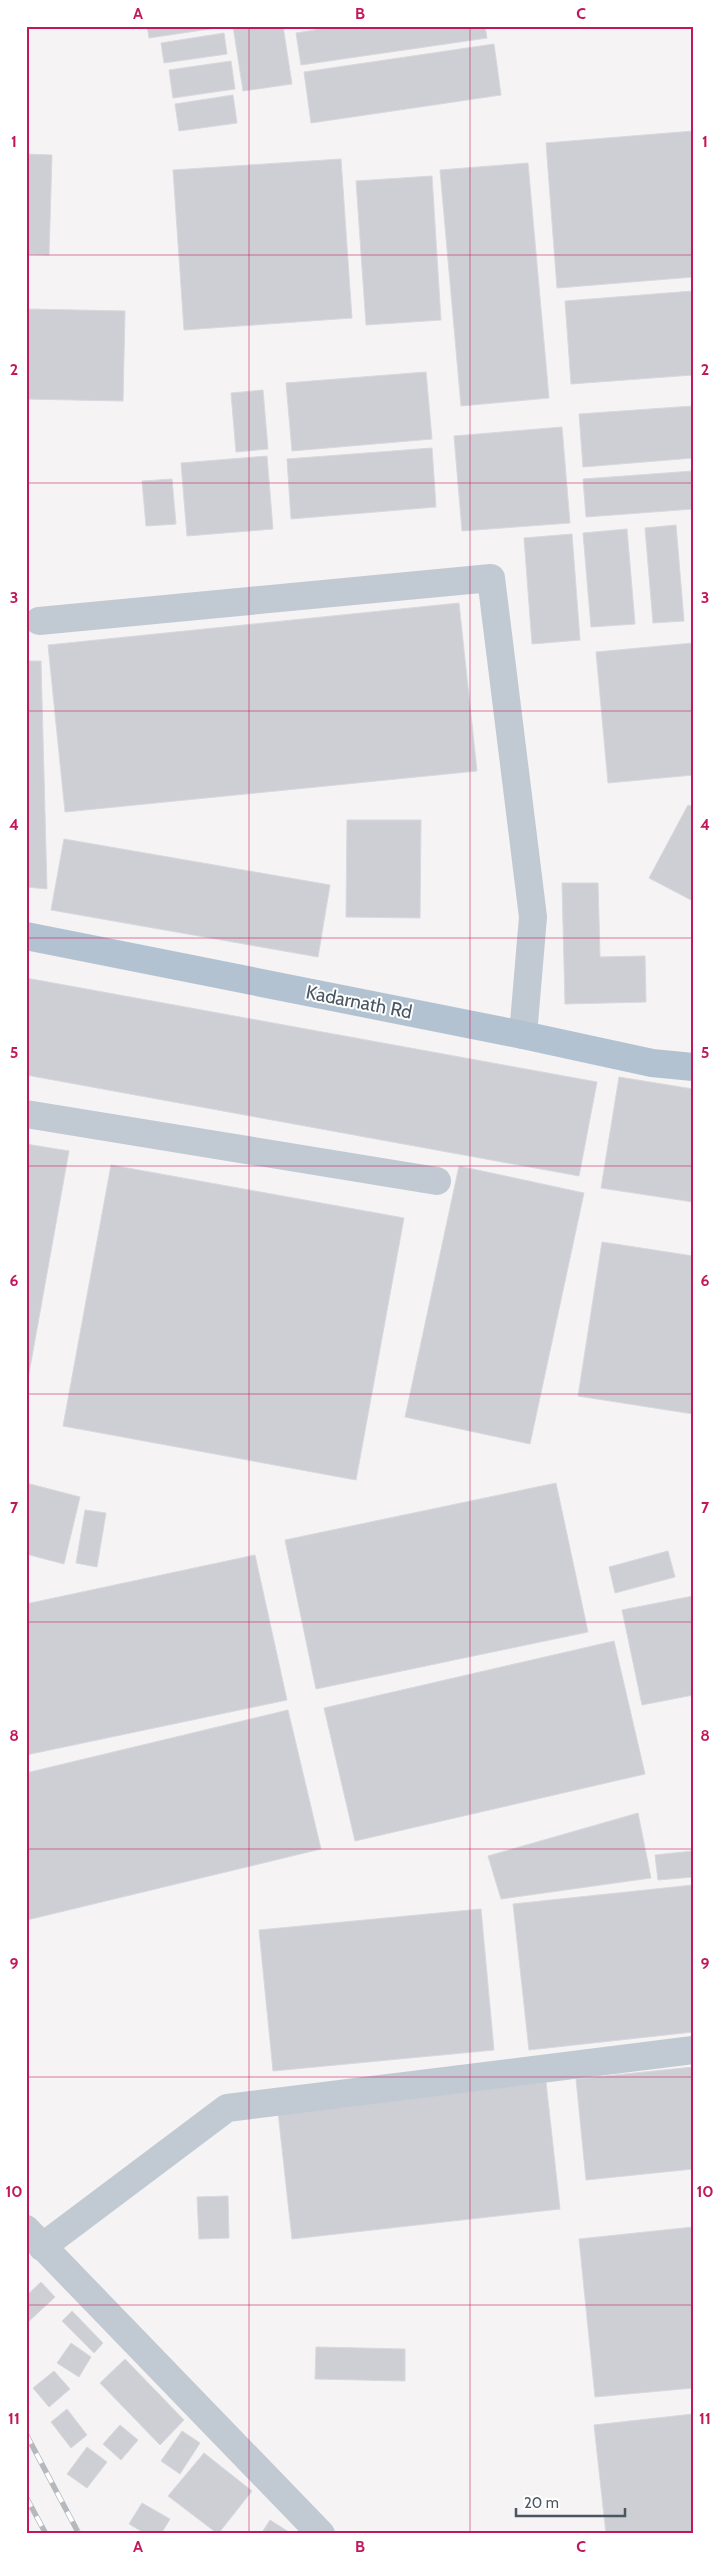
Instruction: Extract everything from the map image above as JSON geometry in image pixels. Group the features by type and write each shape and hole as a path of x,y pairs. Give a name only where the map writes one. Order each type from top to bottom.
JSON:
{"main road":[{"name":"Kadarnath Rd","path":"26,936 523,1035 652,1063 693,1067"}],"street":[{"path":"39,621 491,578 533,917 523,1035"},
{"path":"26,1114 437,1181"},
{"path":"321,2534 34,2238 227,2108 693,2050"}],"building":[{"path":"147,26 223,26 223,27 149,38"},
{"path":"233,26 283,26 292,84 243,91"},
{"path":"339,26 485,26 487,38 301,65 296,33"},
{"path":"224,33 227,54 164,63 161,43"},
{"path":"494,44 501,95 311,123 304,72"},
{"path":"231,61 235,89 173,98 169,70"},
{"path":"233,95 237,123 179,131 175,104"},
{"path":"693,131 693,277 557,288 546,143"},
{"path":"26,154 52,155 49,255 26,254"},
{"path":"341,159 352,318 184,330 173,170"},
{"path":"528,163 549,398 461,406 440,170"},
{"path":"432,176 441,320 366,325 356,181"},
{"path":"693,291 693,375 571,384 565,301"},
{"path":"26,309 125,311 123,401 26,399"},
{"path":"426,372 432,439 292,451 286,383"},
{"path":"263,390 268,449 236,452 231,393"},
{"path":"693,406 693,458 583,467 579,414"},
{"path":"562,427 570,523 462,531 454,436"},
{"path":"432,448 436,507 291,519 287,459"},
{"path":"267,456 273,529 187,536 181,463"},
{"path":"693,471 693,509 586,517 583,479"},
{"path":"172,479 176,524 146,526 142,481"},
{"path":"676,525 684,621 653,623 645,528"},
{"path":"627,529 635,624 591,627 583,533"},
{"path":"572,534 580,640 532,644 524,538"},
{"path":"459,603 477,771 65,812 48,645"},
{"path":"693,643 693,775 608,783 596,652"},
{"path":"26,661 41,661 47,889 26,887"},
{"path":"688,805 693,807 693,901 649,878"},
{"path":"347,820 421,820 420,918 346,917"},
{"path":"64,839 330,885 318,957 51,910"},
{"path":"562,883 598,883 600,957 645,956 646,1002 565,1004"},
{"path":"26,978 597,1082 579,1176 26,1075"},
{"path":"619,1077 693,1089 693,1202 601,1188"},
{"path":"26,1144 69,1151 26,1390"},
{"path":"111,1165 404,1218 356,1480 63,1426"},
{"path":"459,1166 584,1193 530,1444 405,1417"},
{"path":"602,1242 693,1256 693,1414 578,1396"},
{"path":"26,1483 80,1497 64,1564 26,1554"},
{"path":"556,1483 588,1632 316,1689 285,1540"},
{"path":"85,1510 106,1513 97,1567 76,1563"},
{"path":"668,1551 675,1577 615,1593 609,1567"},
{"path":"255,1555 287,1700 26,1755 26,1604"},
{"path":"693,1596 693,1695 642,1705 622,1610"},
{"path":"614,1641 645,1774 355,1841 324,1708"},
{"path":"288,1710 321,1849 27,1920 26,1773"},
{"path":"638,1813 651,1878 501,1899 488,1856"},
{"path":"693,1851 693,1877 658,1880 655,1855"},
{"path":"693,1885 693,2032 529,2050 513,1904"},
{"path":"481,1909 494,2050 273,2071 259,1930"},
{"path":"693,2067 693,2169 586,2180 576,2079"},
{"path":"546,2082 560,2209 292,2239 278,2112"},
{"path":"228,2196 229,2238 199,2239 197,2197"},
{"path":"693,2227 693,2388 595,2397 579,2239"},
{"path":"41,2282 55,2297 26,2324 26,2296"},
{"path":"72,2311 103,2343 94,2353 62,2321"},
{"path":"71,2343 91,2357 79,2377 57,2363"},
{"path":"316,2347 405,2349 405,2381 315,2379"},
{"path":"125,2359 184,2420 160,2445 100,2383"},
{"path":"54,2371 70,2389 49,2407 33,2388"},
{"path":"67,2409 87,2435 71,2448 51,2422"},
{"path":"693,2414 693,2534 606,2534 594,2425"},
{"path":"120,2425 138,2440 121,2460 103,2444"},
{"path":"182,2431 200,2443 180,2474 161,2461"},
{"path":"87,2447 107,2462 87,2488 67,2474"},
{"path":"204,2453 252,2491 218,2534 168,2496"},
{"path":"142,2503 170,2519 161,2534 146,2534 129,2524"},
{"path":"270,2520 292,2534 261,2534"}],"railway":[{"path":"26,2434 79,2534"},
{"path":"26,2497 46,2534"}]}
